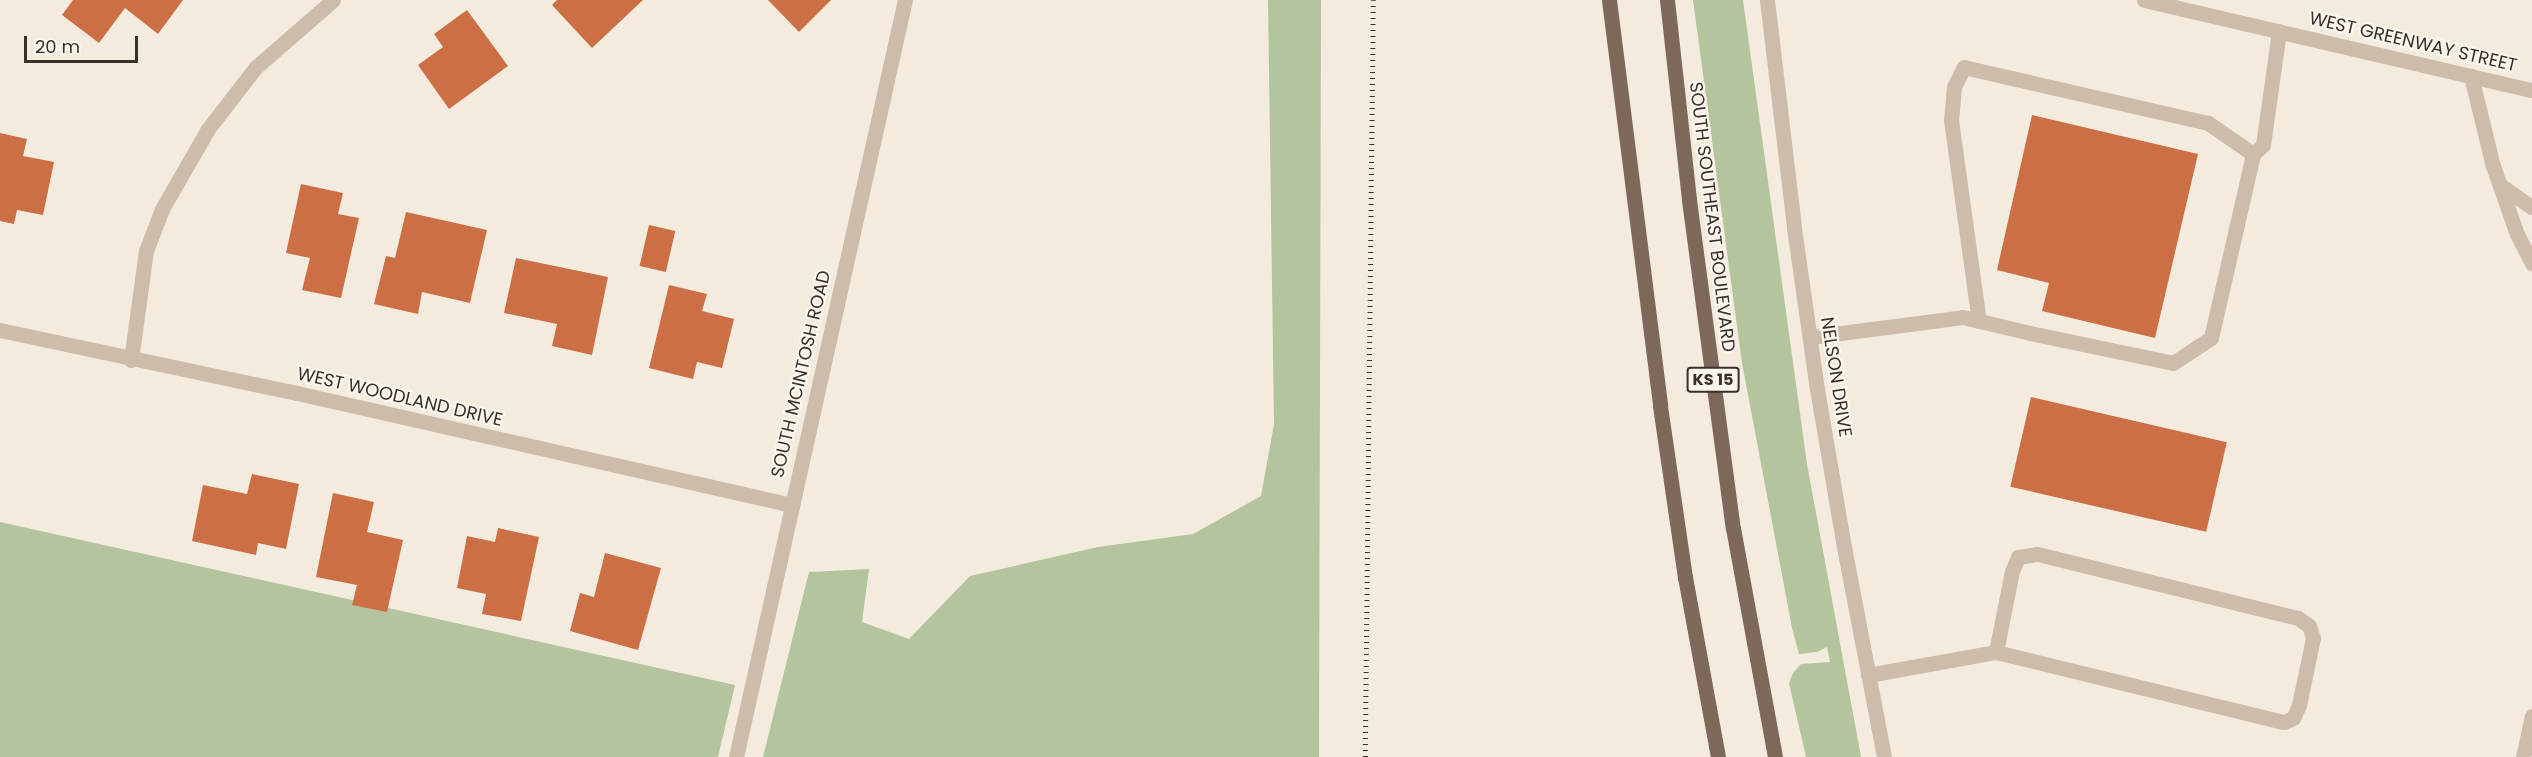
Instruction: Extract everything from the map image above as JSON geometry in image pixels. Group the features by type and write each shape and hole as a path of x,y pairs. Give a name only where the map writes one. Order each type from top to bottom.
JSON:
{"main road":[{"path":"1609,0 1660,406 1685,577 1718,757"},
{"name":"SOUTH SOUTHEAST BOULEVARD","path":"1667,0 1689,200 1733,528 1775,757"}],"street":[{"path":"131,360 146,251 162,209 208,129 256,68 333,0"},
{"name":"SOUTH MCINTOSH ROAD","path":"736,757 904,0"},
{"name":"NELSON DRIVE","path":"1767,0 1810,337 1884,757"},
{"name":"WEST GREENWAY STREET","path":"2144,0 2532,90"},
{"path":"1810,337 1963,317 2173,363 2211,338 2253,154 2263,145 2279,31"},
{"path":"1978,321 1951,120 1953,87 1964,67 2208,123 2253,154"},
{"path":"2471,76 2500,185 2517,234 2532,263"},
{"path":"2500,185 2532,207"},
{"name":"WEST WOODLAND DRIVE","path":"0,330 131,360 297,393 792,505"},
{"path":"1868,675 1996,652 2284,722 2293,718 2299,705 2313,638 2309,626 2298,618 2037,554 2018,557 2012,571 1996,652"},
{"path":"2523,757 2532,716"}],"green space":[{"path":"1268,0 1321,0 1319,757 763,757 809,572 869,569 862,622 909,639 970,576 1098,547 1193,534 1261,496 1274,424"},
{"path":"1693,0 1743,0 1807,464 1861,757 1806,757 1789,683 1793,673 1801,664 1830,662 1827,647 1817,652 1799,654 1792,628 1742,363"},
{"path":"0,522 735,685 718,757 0,757"}],"building":[{"path":"73,0 183,0 158,34 125,8 99,43 62,15"},
{"path":"557,0 643,0 592,48 552,5"},
{"path":"768,0 831,0 799,32"},
{"path":"467,10 508,66 449,109 418,65 443,47 434,34"},
{"path":"2032,115 2198,154 2155,338 2042,311 2049,283 1997,270"},
{"path":"0,133 27,139 23,156 54,162 43,215 17,210 14,224 0,221"},
{"path":"301,184 343,193 338,214 359,218 341,298 302,290 310,258 286,253"},
{"path":"406,212 487,230 470,303 422,292 418,314 374,304 386,256 395,258"},
{"path":"649,225 675,231 666,272 640,266"},
{"path":"516,258 608,277 592,355 552,346 557,324 504,313"},
{"path":"669,285 707,294 702,311 734,319 722,368 697,362 693,379 649,368"},
{"path":"2031,397 2227,442 2206,532 2010,487"},
{"path":"252,474 299,484 286,549 258,543 256,555 192,541 203,485 247,494"},
{"path":"333,493 374,502 367,532 403,540 387,612 352,605 357,585 316,577"},
{"path":"498,528 539,537 521,621 482,614 486,594 457,588 467,536 495,542"},
{"path":"605,553 661,568 638,650 570,631 580,593 594,597"}],"railway":[{"path":"1365,757 1373,0"}]}
